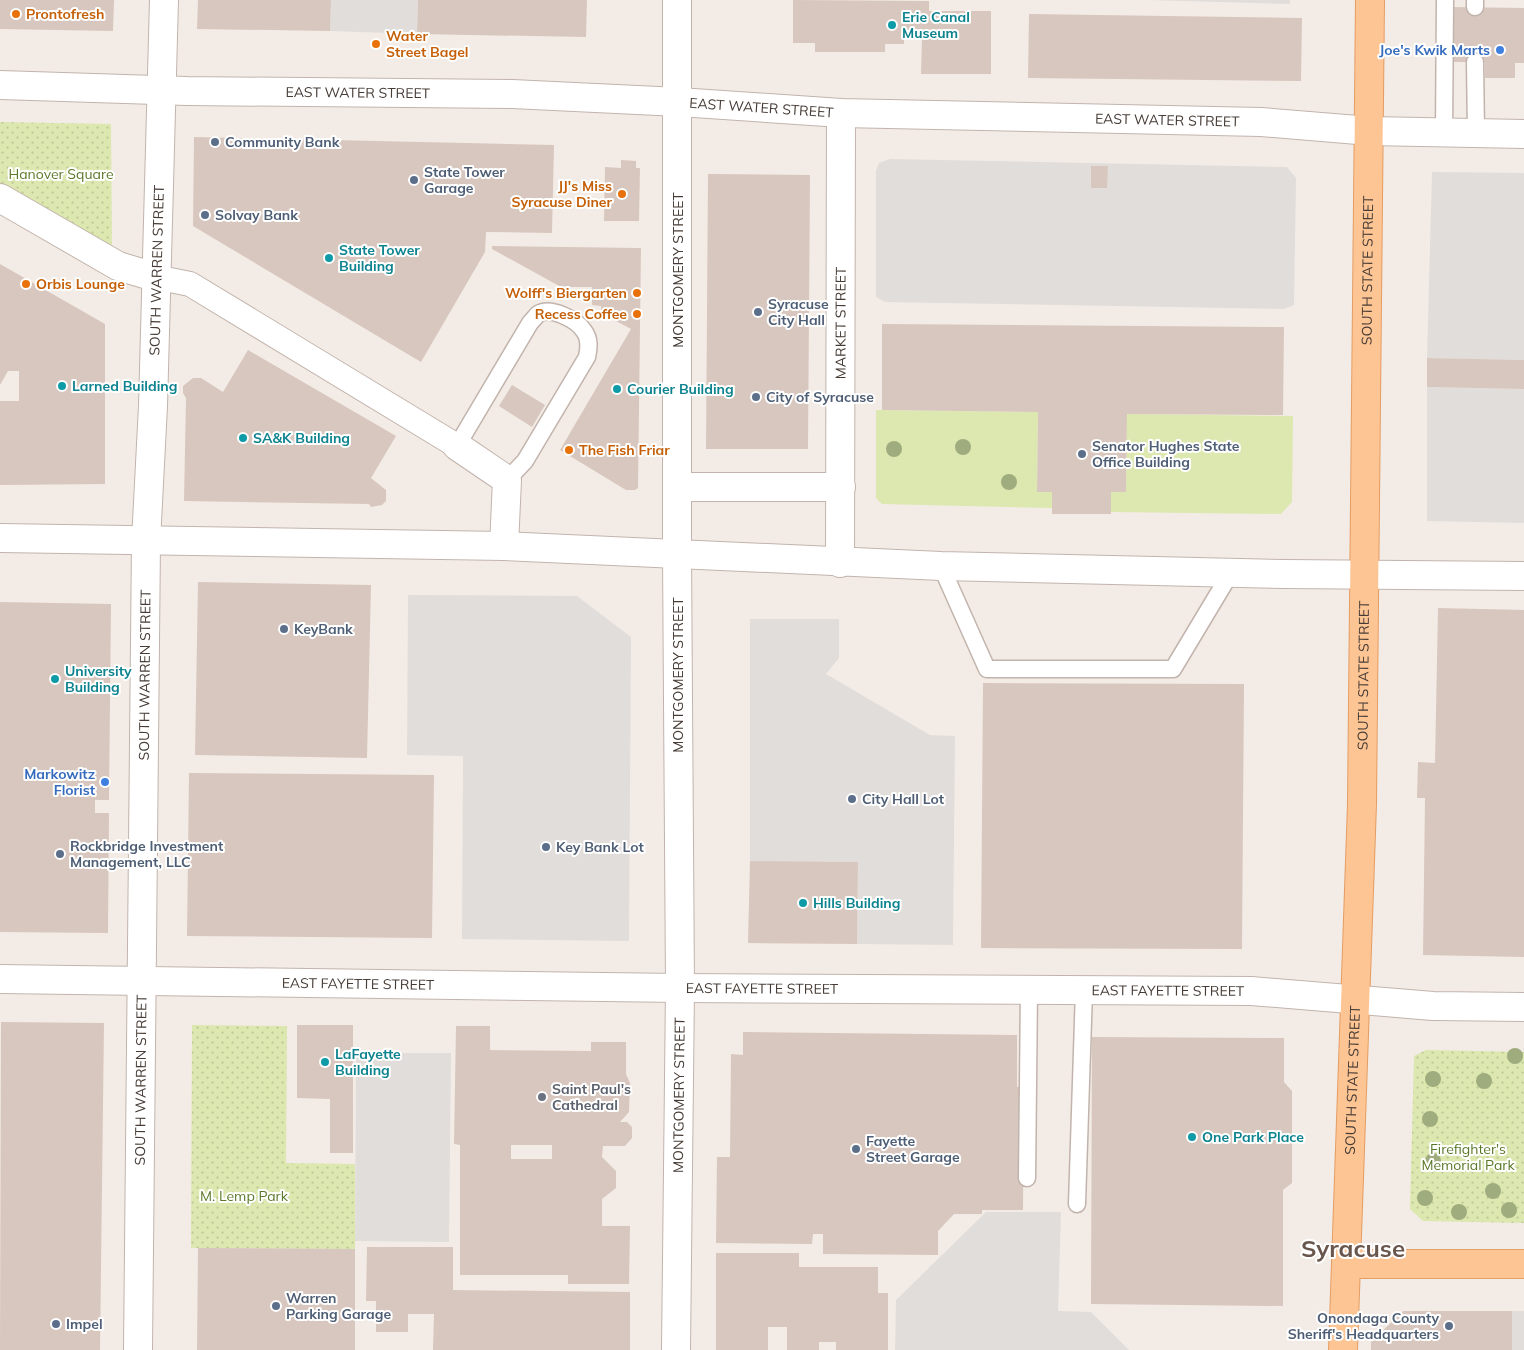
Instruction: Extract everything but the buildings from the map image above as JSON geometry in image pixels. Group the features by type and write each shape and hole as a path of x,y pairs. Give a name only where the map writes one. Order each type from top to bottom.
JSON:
{"main road":[{"name":"SOUTH STATE STREET","path":"1339,1345 1346,1264 1362,804 1370,0"},
{"path":"1346,1264 1524,1264"}],"street":[{"name":"SOUTH WARREN STREET","path":"138,1350 146,541 153,406 164,0"},
{"name":"MONTGOMERY STREET","path":"676,1350 680,988 677,554 679,102 677,0"},
{"name":"EAST WATER STREET","path":"0,85 163,90 512,94 679,102 841,113 1261,122 1370,131 1524,134"},
{"name":"MARKET STREET","path":"840,563 841,113"},
{"path":"0,198 118,266 155,277 190,284 457,446 507,480 504,546"},
{"path":"678,487 841,487"},
{"path":"0,538 504,546 840,563 1230,574 1524,576"},
{"name":"EAST FAYETTE STREET","path":"0,979 680,988 1251,991 1433,1006 1524,1007"}],"lane":[{"path":"1444,133 1445,0"},
{"path":"1475,62 1476,133"},
{"path":"457,446 530,323 539,314 549,312 562,315 578,324 584,330 589,344 587,357 525,461 507,480"},
{"path":"942,566 987,669 1173,669 1230,574"},
{"path":"1027,1178 1029,990"},
{"path":"1077,1204 1084,990"}],"green space":[{"name":"Hanover Square","path":"0,122 111,124 112,262 0,198"},
{"path":"876,410 1038,412 1037,492 1052,492 1052,508 882,504 876,498"},
{"path":"1127,414 1293,416 1292,502 1281,514 1111,512 1111,492 1126,492"},
{"name":"M. Lemp Park","path":"192,1025 287,1026 286,1163 355,1164 355,1249 191,1248"},
{"name":"Firefighter's Memorial Park","path":"1426,1050 1524,1052 1524,1223 1423,1221 1410,1209 1414,1056"}],"shaded area":[{"path":"331,0 418,0 417,34 330,31"},
{"path":"1148,0 1290,0 1290,4"},
{"path":"890,159 1287,167 1296,178 1294,305 1284,309 885,302 876,297 876,171 879,163"},
{"path":"1432,172 1524,173 1524,360 1427,358"},
{"path":"1427,387 1524,389 1524,523 1427,521"},
{"name":"Key Bank Lot","path":"408,595 577,596 631,637 629,941 462,939 463,756 407,755"},
{"name":"City Hall Lot","path":"750,619 839,619 839,658 826,674 930,735 955,736 953,945 857,944 858,862 750,861"},
{"path":"356,1053 451,1053 449,1242 355,1241"},
{"path":"986,1212 1061,1212 1058,1311 1091,1312 1129,1350 895,1350 896,1300"},
{"path":"1512,1311 1524,1311 1524,1350 1512,1350"}],"place":[{"name":"Prontofresh","path":"16,14"},
{"name":"Erie Canal Museum","path":"892,25"},
{"name":"Water Street Bagel","path":"376,44"},
{"name":"Joe's Kwik Marts","path":"1500,50"},
{"name":"Community Bank","path":"215,142"},
{"name":"State Tower Garage","path":"414,180"},
{"name":"JJ's Miss Syracuse Diner","path":"622,194"},
{"name":"Solvay Bank","path":"205,215"},
{"name":"State Tower Building","path":"329,258"},
{"name":"Orbis Lounge","path":"26,284"},
{"name":"Wolff's Biergarten","path":"637,293"},
{"name":"Syracuse City Hall","path":"758,312"},
{"name":"Recess Coffee","path":"637,314"},
{"name":"Larned Building","path":"62,386"},
{"name":"Courier Building","path":"617,389"},
{"name":"City of Syracuse","path":"756,397"},
{"name":"SA&K Building","path":"243,438"},
{"name":"The Fish Friar","path":"569,450"},
{"name":"Senator Hughes State Office Building","path":"1082,454"},
{"name":"KeyBank","path":"284,629"},
{"name":"University Building","path":"55,679"},
{"name":"Markowitz Florist","path":"105,782"},
{"name":"City Hall Lot","path":"852,799"},
{"name":"Key Bank Lot","path":"546,847"},
{"name":"Rockbridge Investment Management, LLC","path":"60,854"},
{"name":"Hills Building","path":"803,903"},
{"name":"LaFayette Building","path":"325,1062"},
{"name":"Saint Paul's Cathedral","path":"542,1097"},
{"name":"One Park Place","path":"1192,1137"},
{"name":"Fayette Street Garage","path":"856,1149"},
{"name":"Warren Parking Garage","path":"276,1306"},
{"name":"Impel","path":"56,1324"},
{"name":"Onondaga County Sheriff's Headquarters","path":"1449,1326"}],"district":[{"name":"Syracuse","path":"1353,1249"}]}
